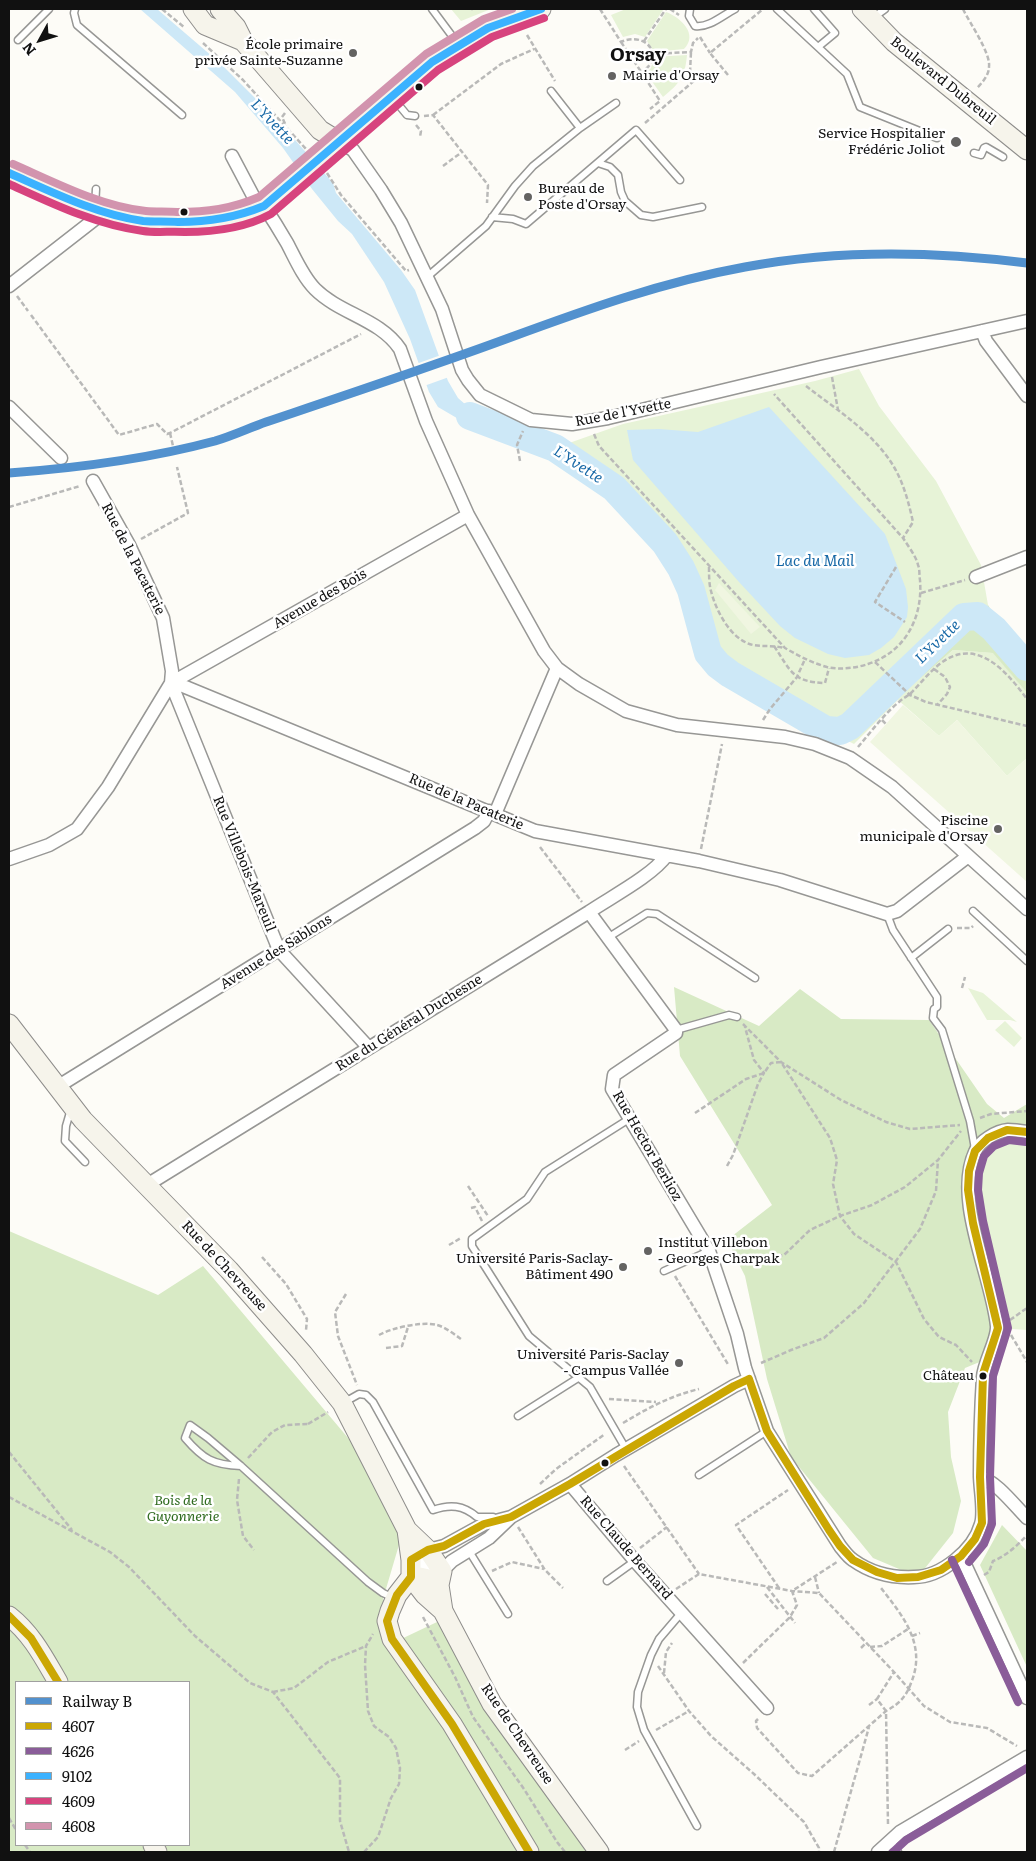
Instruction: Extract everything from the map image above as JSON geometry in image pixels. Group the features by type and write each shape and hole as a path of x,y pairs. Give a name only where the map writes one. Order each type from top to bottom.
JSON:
{"street":[{"path":"193,9 205,25 243,41"},
{"path":"220,9 236,27 243,41 320,130 338,141"},
{"path":"9,173 51,192 100,210 144,221 207,222 262,208 432,62 488,28 541,9"},
{"name":"Boulevard Dubreuil","path":"873,12 894,42 1027,150"},
{"name":"Rue de l'Yvette","path":"338,141 353,150 401,223 442,309 462,370 468,380 480,395 530,420 572,424 590,429 655,408 821,367 1027,321"},
{"path":"232,156 262,208 314,288 326,298 383,331 394,340 400,349 426,421 468,515 539,642 557,668 579,684 626,711 677,725 785,737 814,744 850,758 892,787 1027,909"},
{"path":"9,286 100,210"},
{"path":"982,331 986,341 1027,396"},
{"path":"9,407 61,458"},
{"name":"Rue de la Pacaterie","path":"93,481 129,545 163,618 172,671 171,683 183,686 535,830 667,855 780,880 887,914"},
{"name":"Avenue des Bois","path":"171,683 468,515"},
{"path":"976,577 1027,557"},
{"name":"Avenue des Sablons","path":"57,1087 484,821 492,812 557,668"},
{"path":"9,859 49,845 78,829 108,787 171,683"},
{"name":"Rue Villebois-Mareuil","path":"171,683 279,950 369,1048"},
{"name":"Rue du Général Duchesne","path":"147,1185 369,1048 586,907 649,872 667,855"},
{"path":"887,914 897,911 968,857"},
{"path":"586,907 676,1030"},
{"name":"Rue de Chevreuse","path":"9,1024 83,1120 230,1270 303,1354 342,1403 407,1530"},
{"name":"Rue Hector Berlioz","path":"676,1030 676,1033 614,1075 612,1089 709,1252 737,1334 747,1374 768,1431 840,1546 853,1560 877,1572 897,1578 918,1577 941,1570 961,1556 975,1539 982,1523 980,1477 983,1374 998,1328 973,1223 968,1190 969,1171 975,1151"},
{"path":"975,1151 988,1138 1007,1130 1027,1132"},
{"path":"529,1852 452,1724 392,1639 387,1621 396,1597 411,1568 428,1550 444,1546 484,1524 511,1517 734,1386 747,1374"},
{"path":"980,1477 986,1478 993,1484 1027,1518"},
{"name":"Rue Claude Bernard","path":"570,1484 635,1561 767,1708"},
{"path":"396,1597 435,1584 452,1561 490,1538 511,1517"},
{"path":"407,1530 428,1550 435,1584"},
{"path":"407,1530 411,1568 420,1576 428,1578 435,1584"},
{"path":"961,1556 1027,1698"},
{"name":"Rue de Chevreuse","path":"435,1584 443,1611 492,1704 599,1852"},
{"path":"9,1616 25,1630 38,1647 57,1681"},
{"path":"878,1852 900,1832 1024,1752"}],"lane":[{"path":"18,40 49,9"},
{"path":"76,9 74,13 77,25 182,116"},
{"path":"432,9 459,45"},
{"path":"690,9 689,16 695,26 700,27 735,9"},
{"path":"777,9 847,74 860,107 937,138"},
{"path":"814,9 835,34 818,47"},
{"path":"551,91 580,128"},
{"path":"391,96 406,115 416,116"},
{"path":"427,277 486,226 533,166 580,128 616,103"},
{"path":"492,217 513,219 526,224 636,130 680,180"},
{"path":"974,152 981,155 986,147 1003,157"},
{"path":"598,163 610,167 618,175 621,192 625,201 631,208 641,214 653,217 702,207"},
{"path":"96,189 100,210"},
{"path":"973,911 1027,961"},
{"path":"608,937 647,913 656,914 755,978"},
{"path":"887,914 893,930 937,997 934,1018 942,1030 970,1121 975,1151"},
{"path":"911,958 948,929"},
{"path":"676,1030 730,1015 737,1017"},
{"path":"72,1106 66,1126 65,1141 85,1162"},
{"path":"626,1449 590,1387 528,1336 472,1246 472,1239 527,1199 545,1172 629,1119"},
{"path":"664,1271 709,1252"},
{"path":"518,1416 578,1378"},
{"path":"342,1403 360,1394 366,1395 373,1402 433,1510 448,1504 471,1511 477,1517 511,1517"},
{"path":"241,1466 224,1465 200,1455 185,1438 190,1425 241,1466 368,1582 383,1593 396,1597"},
{"path":"699,1475 768,1431"},
{"path":"469,1551 508,1614"},
{"path":"607,1580 635,1561"},
{"name":"Rue Claude Bernard","path":"682,1612 659,1639 650,1655 638,1692 637,1708 644,1730 697,1826"},
{"path":"890,1840 898,1852"}],"path":[{"path":"162,9 190,32"},
{"path":"600,9 660,101 650,110"},
{"path":"644,41 666,9"},
{"path":"710,53 763,9"},
{"path":"963,9 983,44 990,67 984,81 972,92"},
{"path":"527,35 556,83 551,91"},
{"path":"636,130 695,80 690,73 691,52 693,43 699,36 728,75"},
{"path":"197,38 243,80 316,160 341,195 406,271 412,268"},
{"path":"622,42 629,38 639,38 649,47 652,54 650,64 642,73"},
{"path":"416,116 433,115 501,64 534,48"},
{"path":"652,54 691,52"},
{"path":"287,129 282,116 285,113 291,120"},
{"path":"433,115 488,185 487,203"},
{"path":"443,166 462,152"},
{"path":"9,286 28,311"},
{"path":"31,315 119,435 157,424 167,434 170,433 367,331"},
{"path":"832,373 838,410"},
{"path":"806,386 874,440 894,467 913,522 903,538"},
{"path":"708,566 711,590 720,615 739,639 753,645 773,645 785,648 805,659 828,668 856,668 891,654 905,639 916,617 921,593 918,564 903,538 774,394"},
{"path":"520,461 517,445 525,427"},
{"path":"590,429 598,446 785,648"},
{"path":"170,433 173,446"},
{"path":"129,545 188,513 177,468"},
{"path":"9,507 93,481"},
{"path":"896,567 875,602 905,622"},
{"path":"921,593 976,577"},
{"path":"773,645 794,676 810,682 825,682 828,668"},
{"path":"854,752 899,702 910,695 934,669 950,657 961,654 976,655 992,661 1006,672 1027,699"},
{"path":"763,720 784,690 797,677 805,659"},
{"path":"875,662 910,695 926,702 1027,726"},
{"path":"934,669 945,677 950,686 947,694 937,705"},
{"path":"882,720 887,724"},
{"path":"700,853 723,738"},
{"path":"535,830 544,854 586,907"},
{"path":"964,928 972,928"},
{"path":"962,988 965,978"},
{"path":"737,1017 781,1062 830,1138 837,1160 833,1184 840,1216 854,1234 896,1262 924,1319 939,1337 956,1345 975,1365"},
{"path":"744,1025 754,1060 764,1073"},
{"path":"724,1255 749,1261 784,1255 810,1230 840,1216 872,1205 905,1186 938,1160 966,1125 910,1129 886,1122 841,1100 781,1062 771,1063 758,1084 733,1155 727,1166"},
{"path":"695,1113 746,1078 764,1073"},
{"path":"991,1114 1027,1111"},
{"path":"762,1363 824,1338 864,1303 920,1229 936,1191 938,1160"},
{"path":"468,1186 494,1223"},
{"path":"471,1208 475,1207 486,1229"},
{"path":"262,1257 286,1284 307,1318 303,1354"},
{"path":"670,1268 730,1370"},
{"path":"346,1294 335,1312 338,1336 360,1394"},
{"path":"1004,1324 1027,1308"},
{"path":"378,1335 388,1330 429,1324 439,1325 461,1339"},
{"path":"386,1348 402,1346 408,1326"},
{"path":"1008,1332 1027,1362"},
{"path":"619,1425 657,1402 703,1388"},
{"path":"596,1396 657,1402"},
{"path":"308,1424 342,1403"},
{"path":"539,1485 606,1433"},
{"path":"9,1452 74,1533"},
{"path":"621,1462 699,1574"},
{"path":"779,1588 736,1525 792,1488"},
{"path":"9,1497 110,1552 129,1568 195,1636 250,1683 273,1692 340,1778 340,1821 349,1852"},
{"path":"511,1517 545,1570 563,1588"},
{"path":"989,1572 993,1561 1019,1544 1027,1535"},
{"path":"792,1591 838,1561"},
{"path":"484,1575 512,1562 545,1570"},
{"path":"667,1596 682,1583 699,1574 792,1591 818,1593"},
{"path":"815,1577 818,1593 924,1706 950,1722 987,1728 1024,1752"},
{"path":"757,1728 798,1773 812,1776 886,1711 899,1704 909,1689 917,1670 916,1654 912,1636 904,1618 877,1583"},
{"path":"761,1585 778,1609"},
{"path":"766,1586 795,1623"},
{"path":"734,1671 790,1617 796,1605 792,1591"},
{"path":"870,1647 882,1646 909,1628"},
{"path":"364,1852 378,1837 391,1798 399,1784 400,1768 396,1748 389,1737 374,1726 368,1711 365,1665 366,1646 376,1630"},
{"path":"912,1636 920,1633"},
{"path":"664,1674 666,1652 673,1641"},
{"path":"861,1648 866,1643"},
{"path":"273,1692 294,1688 328,1662 366,1646"},
{"path":"650,1655 688,1710 711,1736 804,1822 819,1848 819,1852"},
{"path":"869,1705 877,1699 894,1672"},
{"path":"877,1699 886,1711 888,1826"},
{"path":"660,1728 688,1710"},
{"path":"834,1852 869,1726"},
{"path":"9,1818 10,1823"}],"green space":[{"path":"451,9 491,9 461,21"},
{"path":"626,9 663,10 645,37 635,34 623,37 611,15"},
{"path":"666,12 677,18 686,27 689,32 688,43 684,49 654,52 647,41"},
{"path":"687,55 681,79 663,97 646,73 651,68 654,57"},
{"path":"859,369 879,406 936,481 981,565 988,605 926,673 953,650 994,653 1027,693 1027,758 1007,776 957,720 939,736 898,700 854,744 826,730 718,665 702,631 691,590 665,543 614,488 555,448 623,424 815,381"},
{"path":"719,583 760,627 751,634 715,590"},
{"path":"988,605 1012,645 1027,661 1027,693 993,653 953,650 918,680"},
{"name":"Piscine municipale d'Orsay","path":"903,705 939,736 957,720 1007,776 1027,758 1027,882 870,742"},
{"path":"674,987 759,1026 800,989 841,1019 929,1020 987,1104 1004,1118 1027,1104 1027,1132 988,1138 969,1171 998,1328 982,1361 965,1368 948,1412 951,1457 961,1501 953,1533 918,1577 873,1558 791,1457 767,1379 745,1276 727,1240 772,1205 680,1056"},
{"path":"968,988 983,993 1017,1022 1010,1020 987,1020"},
{"path":"1005,1021 1022,1038 1014,1047 995,1030"},
{"path":"1027,1132 1027,1330 998,1328 969,1171 988,1138"},
{"name":"Bois de la Guyonnerie","path":"9,1231 158,1295 203,1266 354,1445 401,1538 383,1599 397,1641 437,1622 483,1701 593,1852 9,1852"},
{"path":"1002,1525 1027,1551 1027,1667 980,1565"}],"water":[{"path":"140,9 157,9 220,63 281,124 333,183 336,193 401,270 415,290 448,381 458,398 473,411 507,421 504,435 467,424 438,407 429,392 410,339 384,282 352,234 338,221 312,189 283,148 235,92"},
{"name":"Lac du Mail","path":"769,407 885,534 906,589 907,617 894,637 869,655 845,658 828,654 795,638 780,626 739,582 633,460 627,430 659,429 698,432"}],"pier":[{"path":"441,355 449,377 424,386 416,364"}],"waterway":[{"name":"L'Yvette","path":"470,416 555,448 614,488 665,543 681,568 691,590 708,653 718,665 730,674 826,730 840,731 850,726 964,617 978,616 994,629 1027,667"}],"rail line":[{"name":"B","path":"9,473 113,462 215,441 594,307 714,273 780,261 851,255 921,254 1027,263"}],"transit line":[{"name":"4608","path":"13,164 78,193 129,209 188,212 219,209 239,204 259,197 426,54 484,19 512,9"},
{"name":"9102","path":"9,173 91,208 143,221 200,221 243,214 264,206 432,62 488,28 541,9"},
{"name":"4609","path":"9,184 91,219 143,231 207,231 251,223 271,214 438,70 492,37 544,18"},
{"name":"4607","path":"749,1379 767,1431 829,1530 853,1560 877,1572 897,1578 918,1577 941,1570 961,1556 975,1539 982,1523 980,1477 983,1374 998,1328 973,1223 968,1190 969,1171 975,1151 988,1138 1007,1130 1027,1132"},
{"name":"4626","path":"969,1562 984,1544 992,1524 990,1477 993,1376 1008,1328 983,1221 978,1190 979,1173 984,1156 994,1146 1009,1140 1026,1142"},
{"name":"4607","path":"529,1852 452,1724 392,1639 387,1621 397,1595 411,1577 411,1560 428,1550 444,1546 484,1524 511,1517 749,1379"},
{"name":"4626","path":"952,1560 1018,1702"},
{"name":"4607","path":"9,1616 31,1638 57,1681"},
{"name":"4626","path":"893,1852 906,1840 1027,1768"}],"place":[{"name":"École primaire privée Sainte-Suzanne","path":"353,53"},
{"name":"Mairie d'Orsay","path":"612,76"},
{"name":"Service Hospitalier Frédéric Joliot","path":"956,142"},
{"name":"Bureau de Poste d'Orsay","path":"528,197"},
{"name":"Piscine municipale d'Orsay","path":"998,829"},
{"name":"Institut Villebon - Georges Charpak","path":"648,1251"},
{"name":"Université Paris-Saclay- Bâtiment 490","path":"623,1267"},
{"name":"Université Paris-Saclay - Campus Vallée","path":"679,1363"},
{"name":"Château","path":"983,1376"}],"district":[{"name":"Orsay","path":"638,55"}]}
